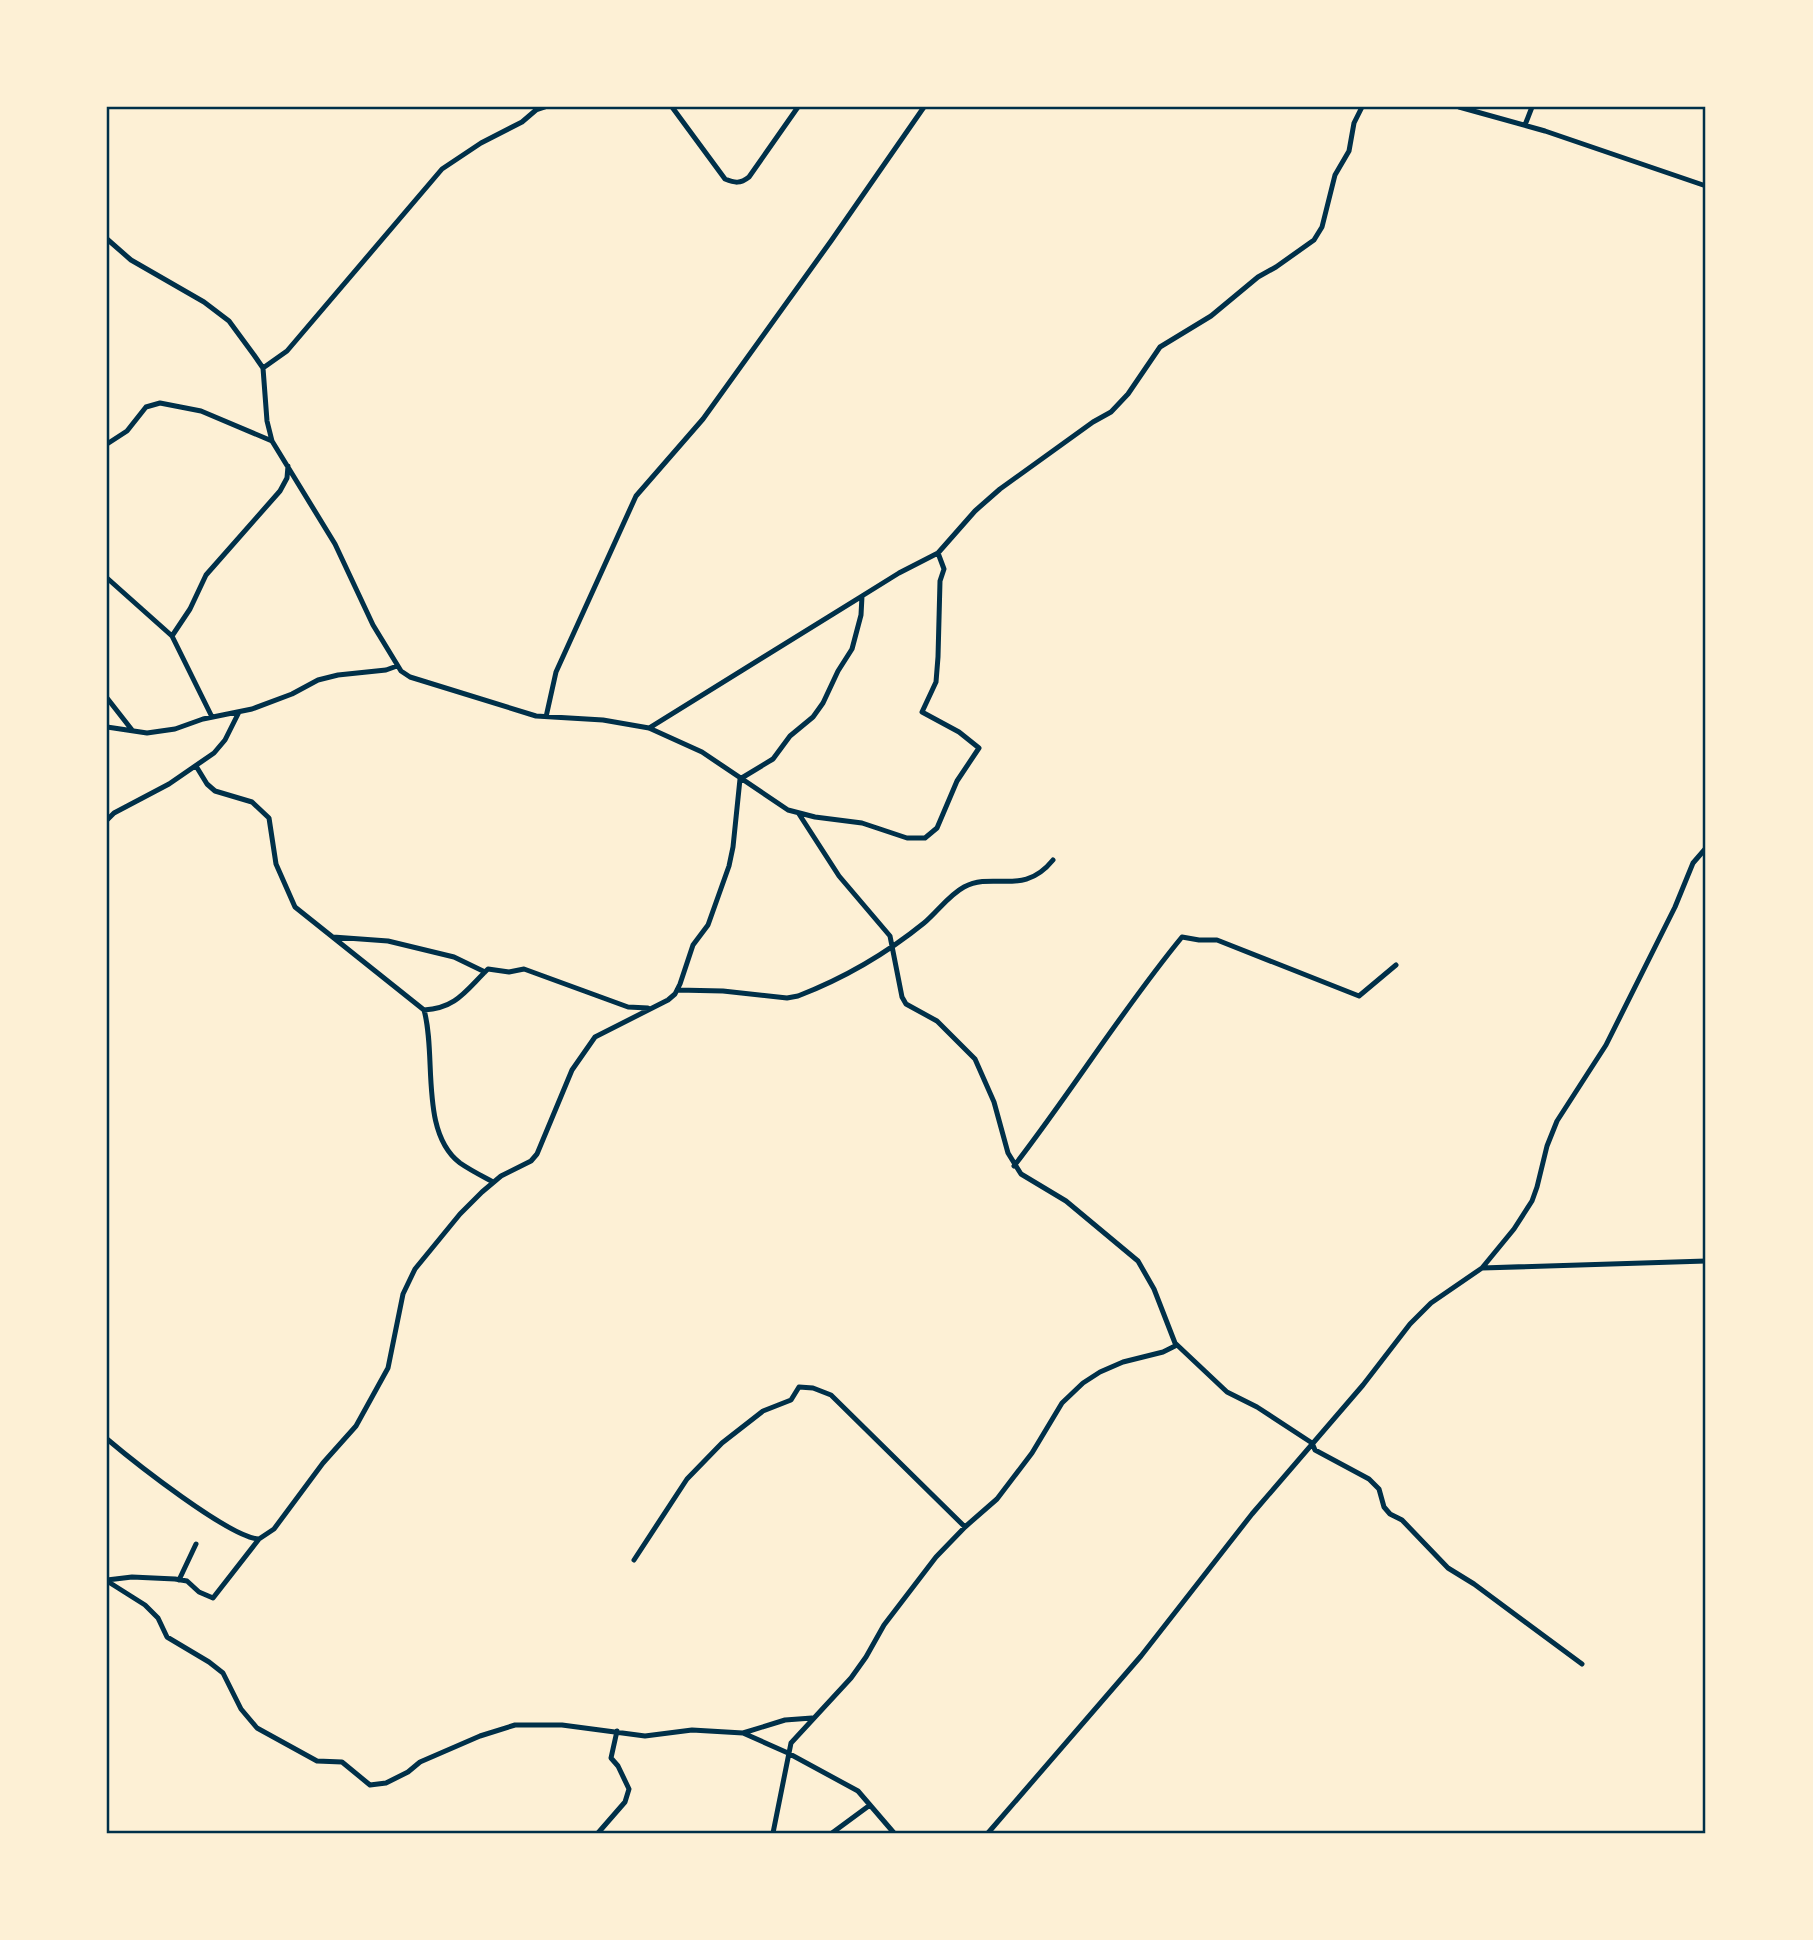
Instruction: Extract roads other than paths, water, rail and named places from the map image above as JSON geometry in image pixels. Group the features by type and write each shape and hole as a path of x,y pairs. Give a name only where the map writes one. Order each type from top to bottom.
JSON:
{"street":[{"path":"263,368 287,351 442,169 481,143 545,107"},
{"path":"672,107 725,179 735,183 743,182 749,177 798,107"},
{"path":"546,717 556,672 635,496 703,419 924,107"},
{"path":"649,728 899,573 938,553 975,511 1000,489 1111,412 1128,394 1160,347 1211,316 1258,277 1314,240 1322,227 1335,174 1349,151 1354,123 1362,107"},
{"path":"1459,107 1525,125 1706,186"},
{"path":"1525,125 1532,107"},
{"path":"107,239 131,260 204,302 229,321 263,368 267,421 272,441 335,544 373,625 397,666 410,677 537,716 603,720 649,728 702,752 776,804 799,814 862,823 918,839 925,838 937,828 957,780 979,748 959,732 922,712 936,682 940,581 944,569 938,553"},
{"path":"107,444 127,431 152,403 201,411 272,441"},
{"path":"172,636 190,609 206,575 280,491 287,478 288,466"},
{"path":"107,578 172,636 212,717"},
{"path":"740,779 774,759 790,736 813,717 823,703 852,649 862,615 862,596"},
{"path":"107,727 162,732 282,698 318,680 397,666"},
{"path":"107,698 132,730"},
{"path":"107,820 114,813 169,784 221,746 239,712"},
{"path":"195,766 215,791 252,802 269,818 276,864 295,907 410,996 424,1010 433,1081 433,1115 438,1131 447,1149 460,1163 493,1182"},
{"path":"107,1581 132,1577 187,1581 199,1592 213,1598 259,1539 274,1530 323,1463 356,1426 391,1359 408,1281 460,1214 493,1182 531,1161 537,1154 572,1070 595,1037 668,1000 677,990 688,955 708,925 729,866 740,779"},
{"path":"799,814 839,876 890,936 902,997 906,1004 937,1021 975,1059 994,1102 1014,1166 1021,1174 1066,1200 1138,1261 1154,1289 1177,1345 1227,1392 1257,1407 1312,1443 1315,1450 1369,1479 1379,1489 1384,1507 1390,1514 1402,1520 1448,1568 1475,1584 1582,1664"},
{"path":"988,1833 1141,1656 1218,1556 1363,1385 1410,1324 1431,1303 1482,1268 1532,1201 1557,1121 1606,1045 1669,920 1693,863 1706,848"},
{"path":"677,990 723,991 787,998 798,996 893,946 965,887 977,883 1025,880 1046,870 1053,860"},
{"path":"332,937 388,941 454,957 485,972"},
{"path":"1014,1166 1158,966 1182,937 1217,940 1359,996 1396,965"},
{"path":"424,1010 440,1009 452,1004 488,969 509,972 524,969 628,1007 650,1008"},
{"path":"1482,1268 1706,1261"},
{"path":"773,1833 791,1743 845,1685 866,1657 890,1616 936,1557 997,1499 1032,1452 1062,1403 1083,1383 1100,1372 1122,1362 1163,1352 1177,1345"},
{"path":"634,1560 687,1479 722,1443 763,1411 791,1401 799,1387 813,1388 831,1395 965,1527"},
{"path":"107,1439 213,1519 242,1535 259,1539"},
{"path":"179,1580 195,1544"},
{"path":"107,1581 145,1605 158,1618 167,1637 223,1673 240,1709 257,1728 317,1761 342,1762 370,1785 386,1783 408,1772 420,1762 480,1736 514,1725 562,1725 645,1736 692,1730 743,1733 785,1720 812,1718"},
{"path":"598,1833 625,1802 629,1789 611,1758 617,1731"},
{"path":"743,1733 788,1753 858,1791 894,1833"},
{"path":"832,1833 870,1805"}]}
